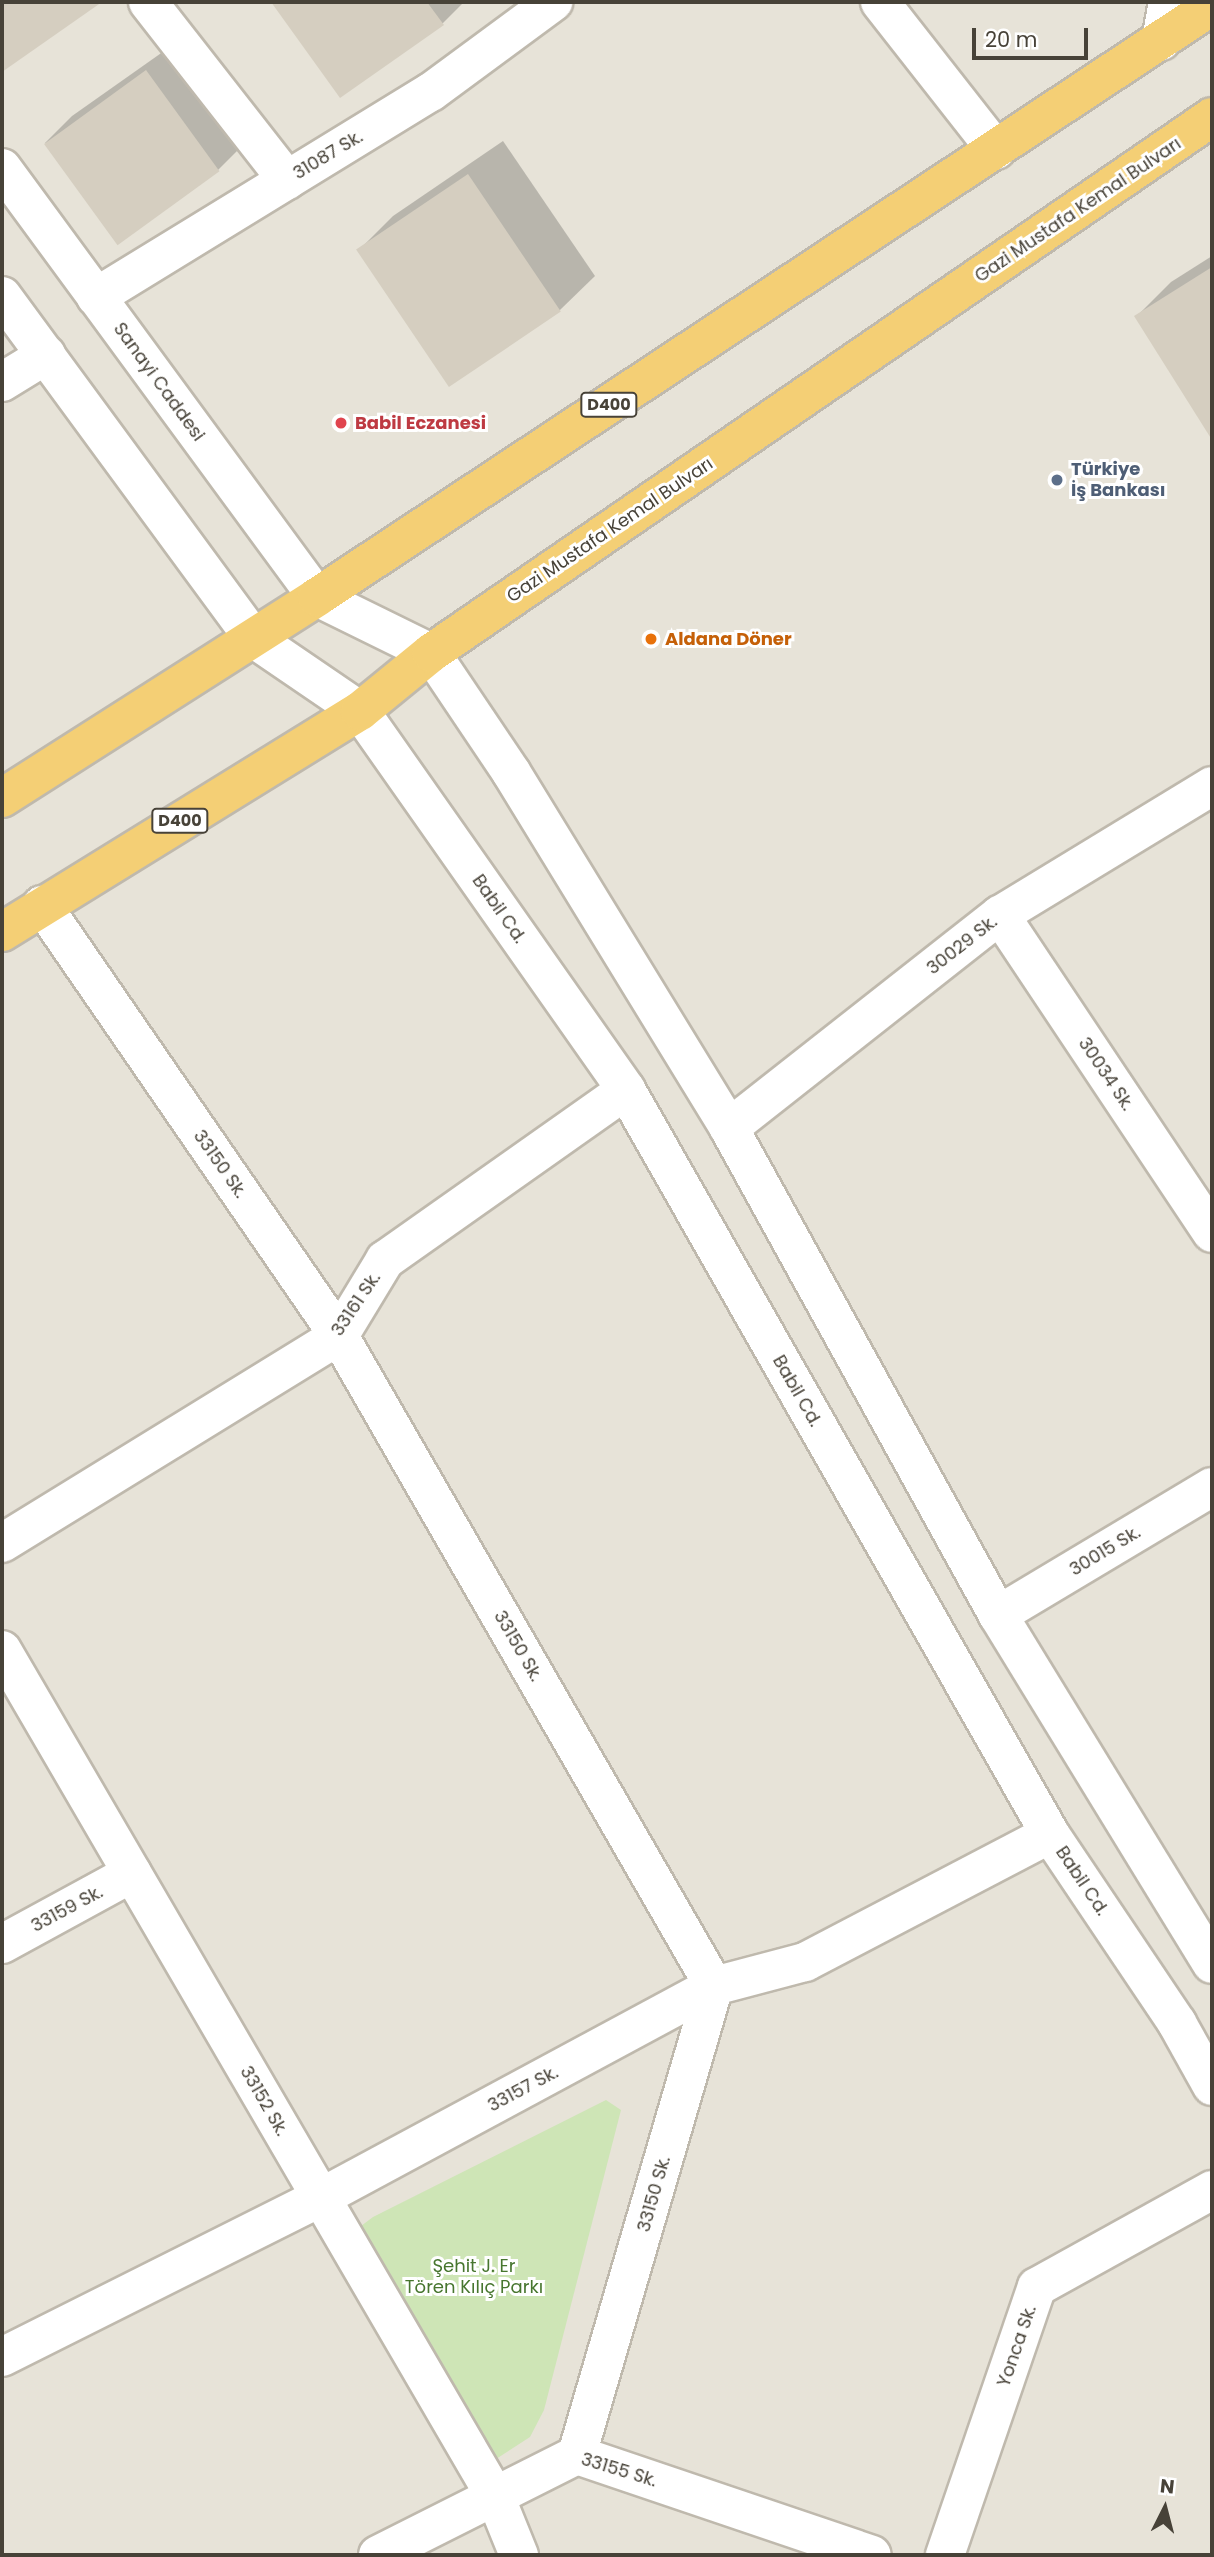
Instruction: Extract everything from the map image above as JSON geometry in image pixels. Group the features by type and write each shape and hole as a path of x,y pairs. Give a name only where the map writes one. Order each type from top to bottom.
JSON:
{"highway":[{"name":"D400","path":"2,798 317,597 1212,6"},
{"name":"Gazi Mustafa Kemal Bulvarı","path":"2,932 41,905 360,711 431,653 1212,117"}],"street":[{"path":"148,2 287,180"},
{"name":"31087 Sk.","path":"96,297 431,92 552,2"},
{"path":"880,2 996,150"},
{"path":"1161,41 1168,2"},
{"name":"Sanayi Caddesi","path":"2,168 317,597"},
{"path":"2,296 253,638 360,711"},
{"path":"2,382 46,355"},
{"path":"317,597 431,653 512,772 729,1128 998,1615 1212,1964"},
{"name":"Babil Cd.","path":"360,711 626,1090 1050,1834 1177,2023 1212,2085"},
{"name":"30029 Sk.","path":"729,1128 1000,915 1212,786"},
{"name":"33150 Sk.","path":"41,905 339,1336 714,1986 577,2455"},
{"name":"30034 Sk.","path":"1000,915 1212,1233"},
{"name":"33161 Sk.","path":"2,1543 339,1336 386,1260 626,1090"},
{"name":"30015 Sk.","path":"998,1615 1212,1487"},
{"name":"33152 Sk.","path":"2,1650 495,2496 519,2555"},
{"name":"33157 Sk.","path":"2,2357 320,2198 714,1986 805,1962 1050,1834"},
{"name":"33159 Sk.","path":"2,1944 132,1873"},
{"name":"Yonca Sk.","path":"944,2555 1037,2287 1212,2190"},
{"name":"33155 Sk.","path":"378,2555 577,2455 872,2555"}],"shaded area":[{"path":"2,2 1212,2 1212,2555 2,2555"}],"green space":[{"name":"Şehit J. Er Tören Kılıç Parkı","path":"606,2100 621,2110 544,2410 530,2437 493,2461 345,2238 373,2217"}],"building":[{"path":"2,2 102,2 2,72"},
{"path":"271,2 427,2 444,25 340,98"},
{"path":"146,70 219,171 118,245 44,144"},
{"path":"468,174 561,312 449,387 356,249"},
{"path":"1212,267 1212,440 1134,316"}],"place":[{"name":"Babil Eczanesi","path":"341,423"},
{"name":"Türkiye İş Bankası","path":"1057,480"},
{"name":"Aldana Döner","path":"651,639"}]}
